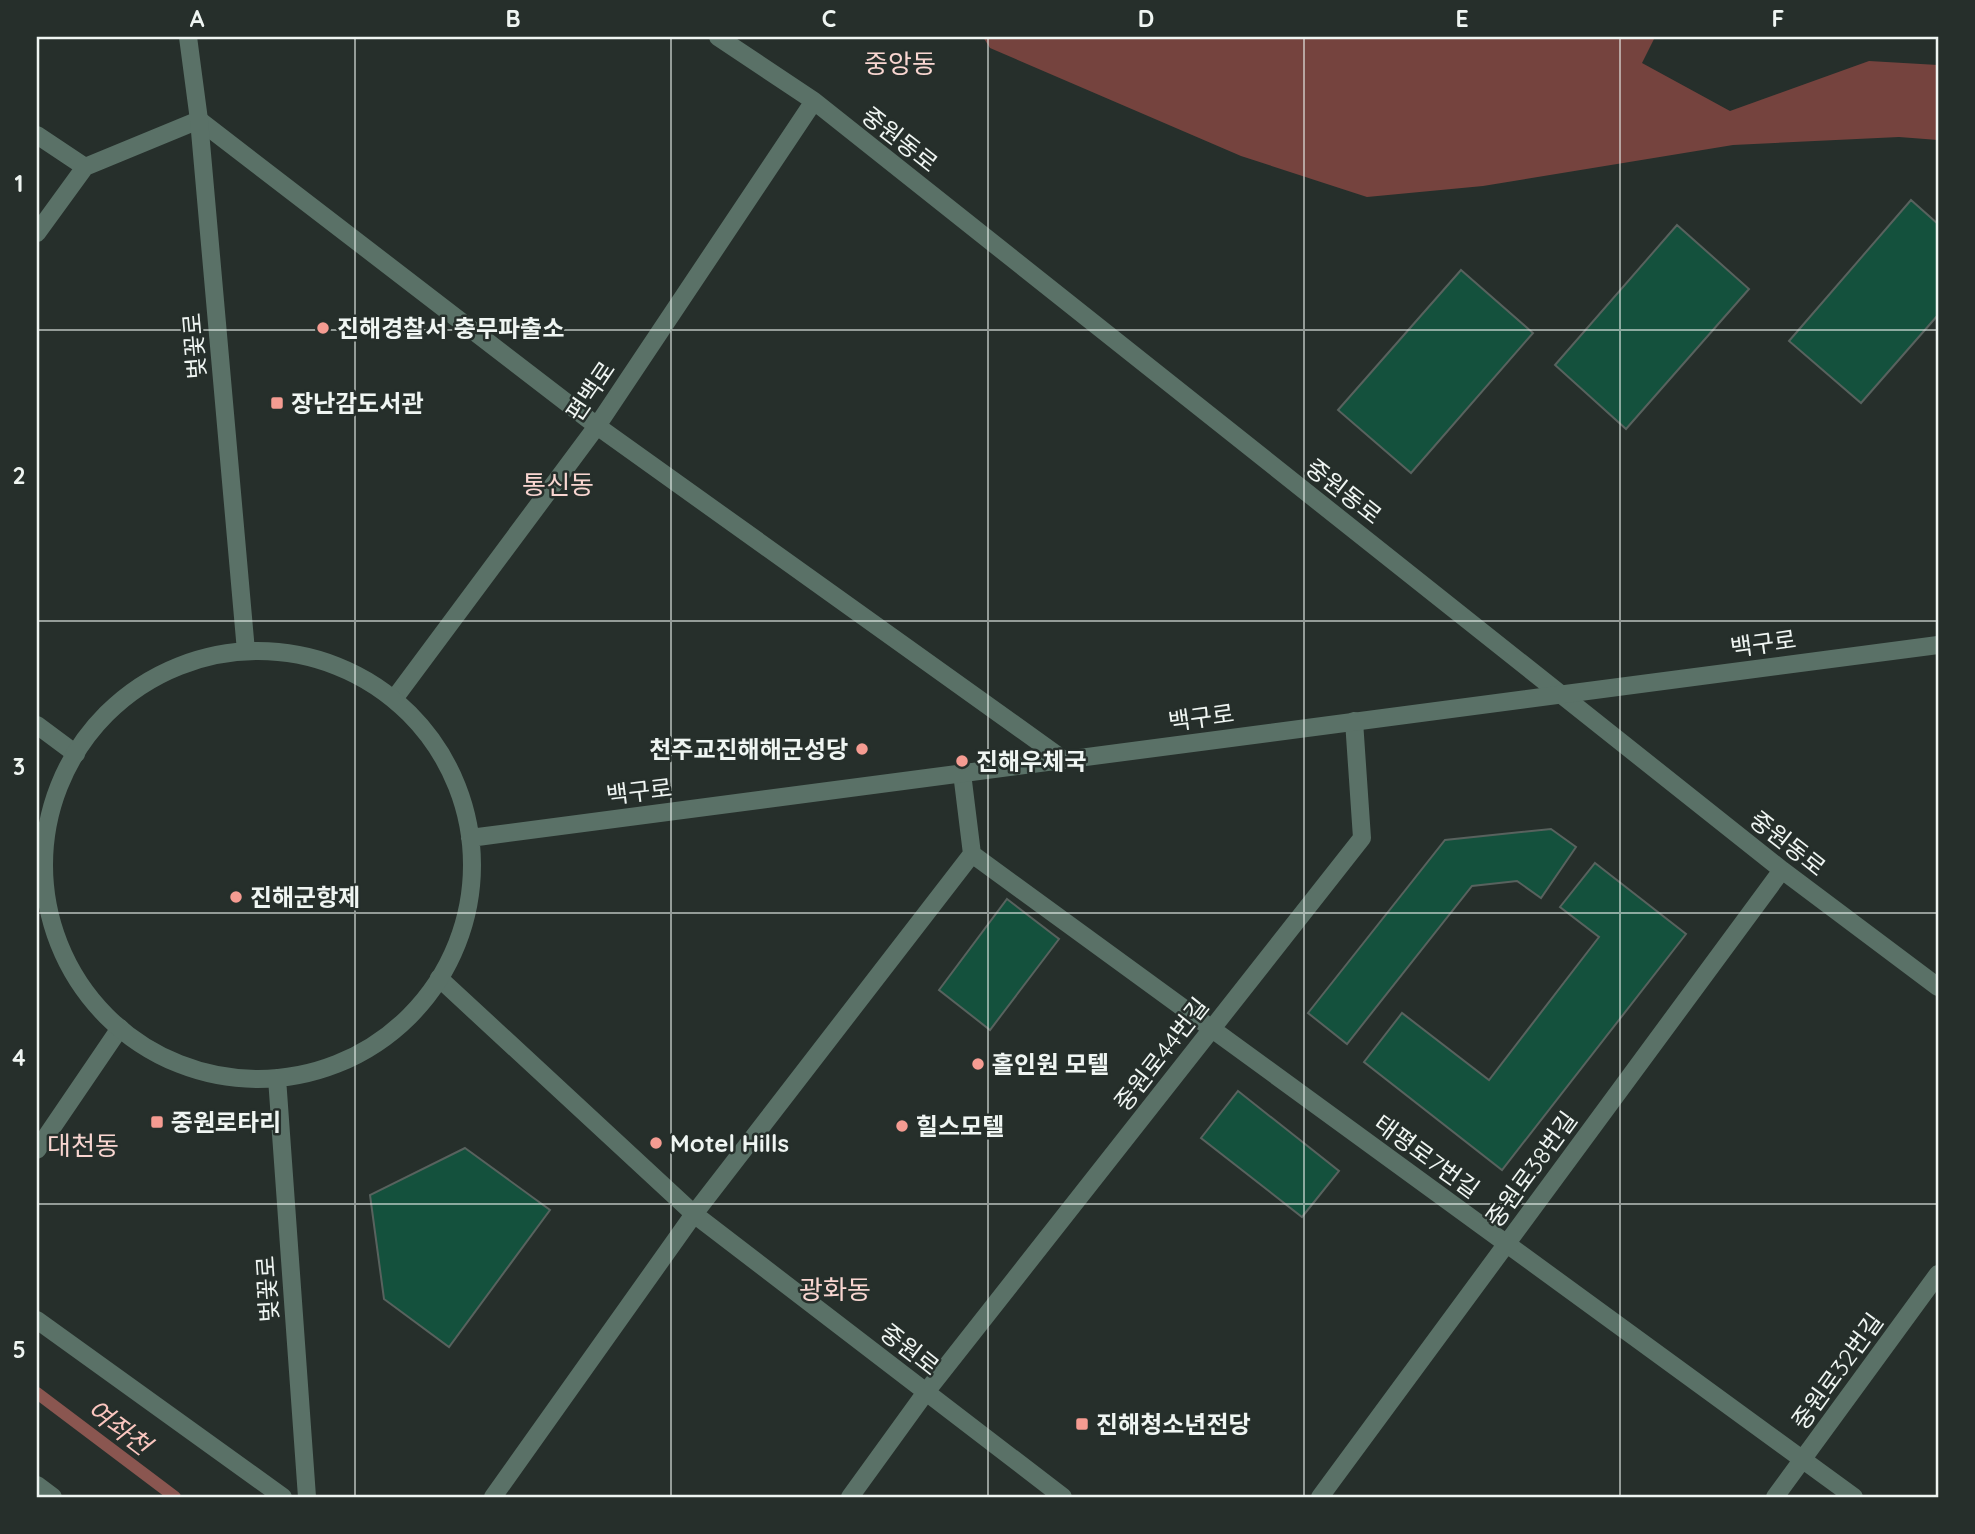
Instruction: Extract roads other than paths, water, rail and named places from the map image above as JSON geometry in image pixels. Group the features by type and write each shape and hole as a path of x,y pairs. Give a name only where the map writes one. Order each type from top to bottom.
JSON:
{"street":[{"name":"벚꽃로","path":"188,37 199,120 246,652"},
{"name":"중원동로","path":"718,37 814,101 1782,870 1938,987"},
{"name":"편백로","path":"394,699 597,426 814,101"},
{"path":"37,233 85,167 199,120 597,426 1064,760"},
{"path":"37,135 85,167"},
{"name":"백구로","path":"470,838 1938,645"},
{"path":"246,652 280,652 324,661 366,680 394,699 424,730 448,766 464,806 470,838 472,872 468,906 455,948 439,978 419,1006 375,1044 344,1061 323,1069 277,1078 246,1079 200,1071 158,1054 120,1028 95,1003 75,975 43,910 48,826 58,792 76,754 108,714 149,682 195,661 246,652"},
{"name":"중원로44번길","path":"850,1497 926,1392 1362,838 1354,722"},
{"path":"37,725 76,754"},
{"path":"493,1497 694,1214 972,854 962,773"},
{"name":"태평로7번길","path":"972,854 1854,1497"},
{"name":"중원로38번길","path":"1320,1497 1782,870"},
{"name":"중원로","path":"439,978 694,1214 1063,1497"},
{"path":"37,1150 120,1028"},
{"name":"벚꽃로","path":"277,1078 307,1497"},
{"name":"중원로32번길","path":"1775,1497 1938,1274"},
{"path":"37,1320 283,1497"},
{"path":"37,1485 53,1497"}],"waterway":[{"name":"여좌천","path":"37,1393 175,1497"}],"place":[{"name":"진해경찰서 충무파출소","path":"323,328"},
{"name":"장난감도서관","path":"277,403"},
{"name":"천주교진해해군성당","path":"862,749"},
{"name":"진해우체국","path":"962,761"},
{"name":"진해군항제","path":"236,897"},
{"name":"홀인원 모텔","path":"978,1064"},
{"name":"중원로타리","path":"157,1122"},
{"name":"힐스모텔","path":"902,1126"},
{"name":"Motel Hills","path":"656,1143"},
{"name":"진해청소년전당","path":"1082,1424"}],"district":[{"name":"중앙동","path":"900,63"},
{"name":"통신동","path":"558,484"},
{"name":"대천동","path":"83,1145"},
{"name":"광화동","path":"835,1289"}]}
